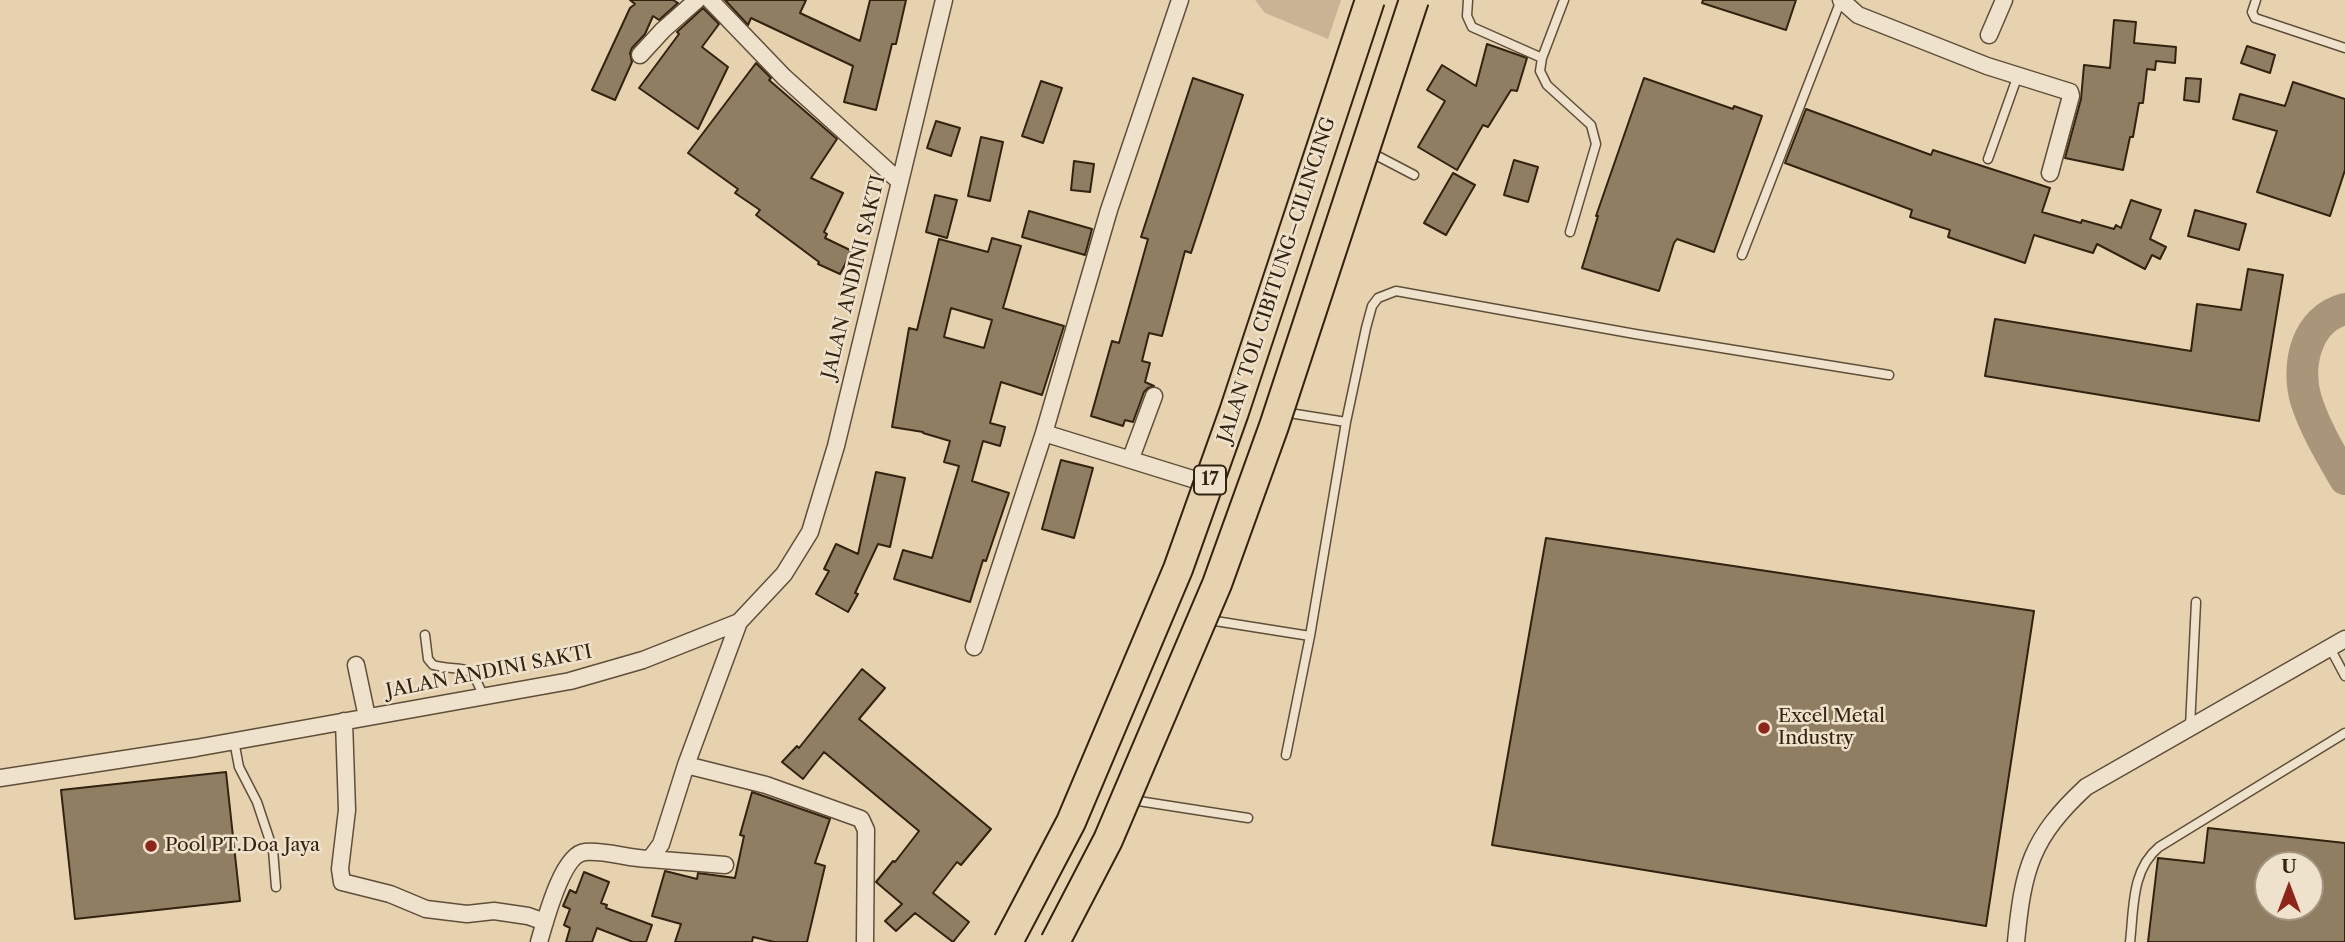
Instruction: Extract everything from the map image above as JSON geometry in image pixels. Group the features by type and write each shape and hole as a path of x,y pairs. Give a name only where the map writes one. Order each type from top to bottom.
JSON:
{"highway":[{"name":"JALAN TOL CIBITUNG–CILINCING","path":"1008,942 1071,822 1178,569 1234,412 1370,0"},
{"name":"17","path":"1055,942 1108,839 1217,584 1274,426 1414,0"}],"street":[{"path":"640,55 697,0"},
{"path":"710,0 784,77 890,174"},
{"name":"JALAN ANDINI SAKTI","path":"0,778 234,741 570,681 643,660 739,622 784,574 810,533 835,446 890,174 944,0"},
{"path":"974,647 1044,433 1109,210 1180,0"},
{"path":"1841,0 1857,15 1987,66 2071,93 2050,173"},
{"path":"1989,35 2004,0"},
{"path":"1131,458 1154,396"},
{"path":"1044,433 1215,485"},
{"path":"650,859 661,844 685,765 739,622"},
{"path":"2016,942 2019,904 2026,873 2038,844 2048,827 2086,787 2345,639"},
{"path":"356,665 367,717"},
{"path":"344,721 347,810 340,869 342,882 390,894 426,909 467,914 494,911 528,916 545,922"},
{"path":"685,765 766,785 861,819 866,830 865,942"},
{"path":"540,942 567,867 581,852 725,865"}],"lane":[{"path":"1468,0 1467,16 1472,27 1542,58"},
{"path":"1564,0 1542,58 1541,71 1546,85 1591,125 1596,144 1570,232"},
{"path":"1742,255 1841,0"},
{"path":"2256,0 2252,12 2255,18 2345,48"},
{"path":"1988,159 2018,75"},
{"path":"1359,147 1414,175"},
{"path":"1286,755 1310,636 1346,422 1372,306 1378,298 1396,291 1634,334 1889,375"},
{"path":"1270,410 1346,422"},
{"path":"2190,727 2196,602"},
{"path":"1194,618 1310,636"},
{"path":"425,635 428,659 433,665 463,668 471,672 478,681 483,696"},
{"path":"2330,648 2345,676"},
{"path":"2130,942 2137,882 2148,856 2345,733"},
{"path":"234,741 239,766 257,802 273,850 276,887"},
{"path":"1119,798 1248,818"}],"shaded area":[{"path":"1255,0 1341,0 1328,39 1265,13"}],"building":[{"path":"630,0 673,0 678,3 659,20 653,16 645,34 632,48 632,62 615,100 592,90 630,8 635,4"},
{"path":"725,0 806,0 800,13 860,41 870,0 906,0 876,110 844,102 853,66 751,18 748,25"},
{"path":"1703,0 1796,0 1786,30 1702,3"},
{"path":"703,8 719,24 702,47 728,67 698,129 639,88 679,34 677,32"},
{"path":"2114,20 2136,22 2134,43 2176,47 2175,63 2156,61 2155,70 2147,69 2143,103 2139,103 2123,170 2065,158 2081,99 2084,65 2110,68"},
{"path":"1487,44 1527,58 1517,91 1511,90 1488,127 1483,125 1457,170 1418,147 1445,101 1427,90 1442,65 1476,86"},
{"path":"2247,46 2275,55 2270,73 2241,63"},
{"path":"756,63 771,78 769,80 837,139 811,178 843,193 824,232 827,234 825,238 852,251 840,274 818,264 819,262 756,215 760,210 735,193 738,189 688,153"},
{"path":"1193,78 1243,95 1191,253 1185,251 1162,336 1149,333 1142,361 1150,363 1145,382 1154,386 1144,392 1133,422 1125,420 1123,426 1091,416 1112,341 1119,343 1148,239 1141,237"},
{"path":"1644,78 1733,109 1734,106 1762,116 1714,252 1677,239 1659,291 1582,268 1596,216"},
{"path":"2186,78 2201,79 2199,102 2184,100"},
{"path":"1041,81 1062,88 1043,143 1022,136"},
{"path":"2293,82 2345,99 2345,170 2330,216 2257,192 2277,131 2233,119 2240,94 2285,106"},
{"path":"1806,109 1931,155 1933,150 2050,188 2042,212 2114,229 2116,225 2121,228 2131,200 2161,210 2150,239 2166,247 2160,259 2152,255 2145,269 2097,244 2093,253 2034,235 2025,263 1948,237 1950,230 1910,217 1912,210 1785,163"},
{"path":"936,121 960,128 951,156 927,148"},
{"path":"981,137 1003,142 990,201 968,196"},
{"path":"1514,160 1538,167 1528,202 1504,195"},
{"path":"1074,161 1094,164 1090,192 1071,190"},
{"path":"1453,173 1475,185 1446,235 1424,223"},
{"path":"935,195 957,200 947,238 926,232"},
{"path":"2195,210 2246,224 2239,250 2188,236"},
{"path":"1029,211 1092,229 1085,255 1022,237"},
{"path":"992,238 1021,246 1003,308 1064,326 1042,395 1001,382 990,423 1005,427 1000,446 983,441 972,481 1009,493 970,602 894,579 903,550 932,558 959,466 944,462 950,441 923,432 892,427 909,328 917,330 939,239 988,252","holes":["951,308 992,320 984,348 944,337"]},
{"path":"2248,269 2283,275 2259,421 1985,376 1995,319 2191,351 2197,304 2241,310"},
{"path":"1061,460 1093,468 1074,538 1042,529"},
{"path":"876,472 905,478 890,547 878,544 848,612 816,594 829,571 824,569 836,544 858,554"},
{"name":"Excel Metal Industry","path":"1546,538 2034,611 1986,926 1492,845"},
{"path":"862,669 885,688 859,719 991,829 961,865 957,862 933,893 969,922 953,942 915,913 896,931 885,921 902,904 876,882 919,831 824,752 803,779 782,762 797,746 799,748"},
{"name":"Pool PT.Doa Jaya","path":"226,772 240,901 75,919 61,790"},
{"path":"752,792 830,819 815,863 825,866 807,942 774,942 753,937 752,942 675,942 681,924 652,916 665,871 697,879 698,873 735,878 744,836 740,835"},
{"path":"2208,828 2345,843 2345,942 2148,942 2158,858 2204,863"},
{"path":"584,872 609,882 601,903 607,905 606,908 652,925 646,942 633,942 597,928 592,942 566,942 570,928 564,925 570,909 563,906 570,890 576,893"}],"waterway":[{"path":"2345,309 2332,314 2313,333 2307,345 2302,372 2310,410 2345,479"}],"place":[{"name":"Excel Metal Industry","path":"1764,728"},
{"name":"Pool PT.Doa Jaya","path":"151,846"}]}
